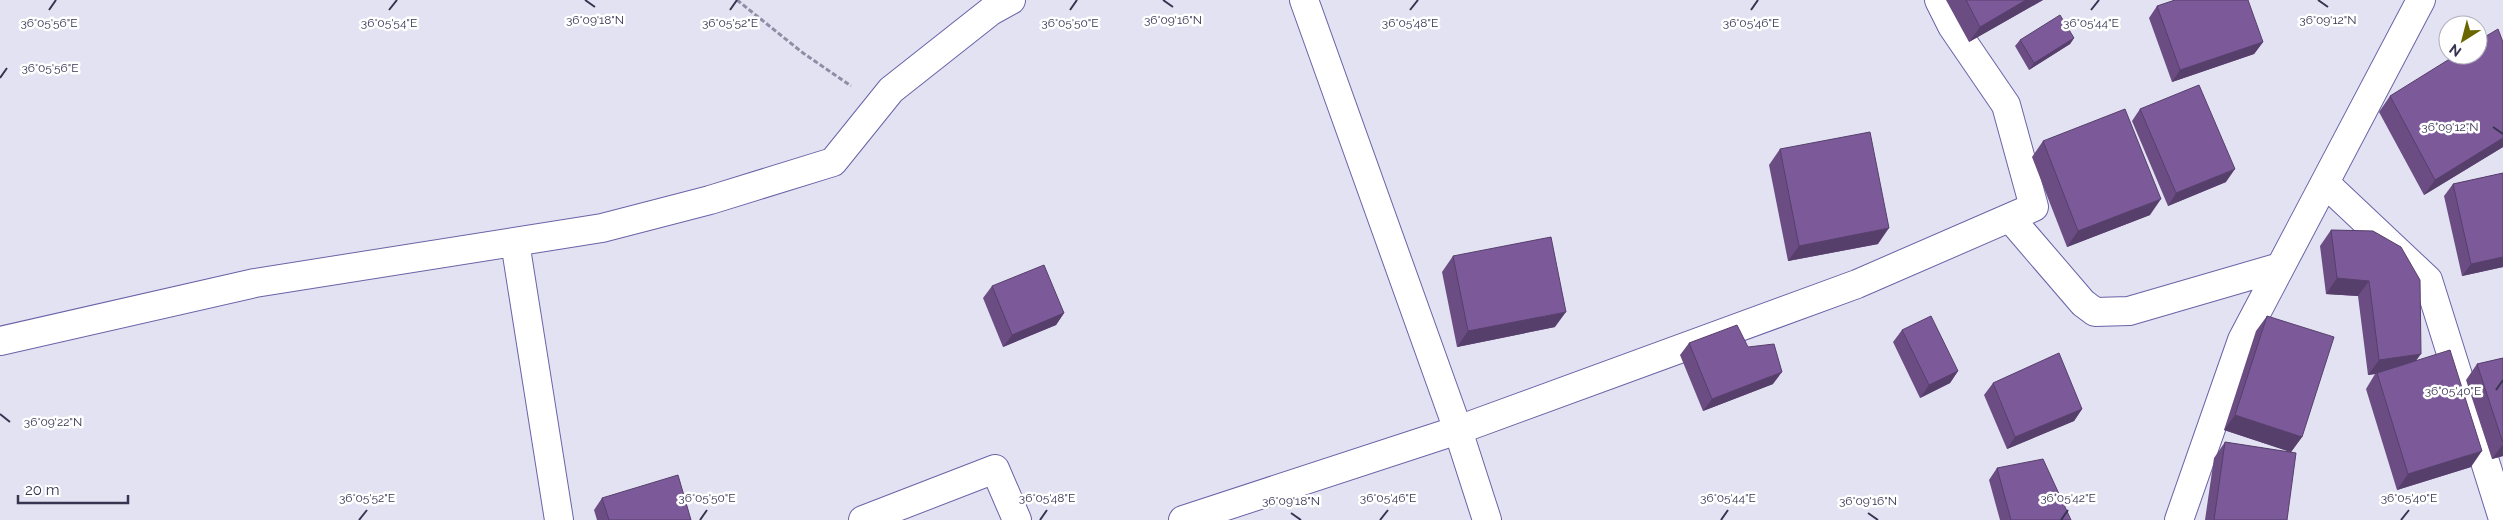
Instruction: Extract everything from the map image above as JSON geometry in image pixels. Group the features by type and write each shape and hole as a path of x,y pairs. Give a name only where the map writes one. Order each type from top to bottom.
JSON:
{"street":[{"path":"0,340 255,283 602,228 710,200 833,162 891,90 983,17 1011,0"},
{"path":"1304,0 1458,430 1487,520"},
{"path":"1183,520 1458,430 1856,284 2034,207 2006,105 1952,26 1939,0"},
{"path":"2179,520 2242,340 2421,0"},
{"path":"2324,183 2428,280 2503,519"},
{"path":"2010,218 2083,303 2096,312 2129,311 2280,267"},
{"path":"515,242 559,520"},
{"path":"863,520 995,469 1017,520"}],"path":[{"path":"737,0 803,53 879,104"}],"building":[{"path":"1966,0 2026,0 1980,27"},
{"path":"2175,0 2248,0 2263,42 2180,70 2157,6"},
{"path":"2060,15 2074,38 2034,63 2020,40"},
{"path":"2498,29 2503,42 2503,138 2435,180 2390,96 2440,65 2488,65 2488,35"},
{"path":"2199,85 2235,169 2176,193 2140,109"},
{"path":"2125,109 2161,199 2078,231 2043,141"},
{"path":"1870,132 1889,228 1799,246 1780,149"},
{"path":"2503,173 2503,257 2471,264 2453,184"},
{"path":"2331,230 2373,231 2401,247 2420,280 2421,354 2379,360 2369,281 2337,278"},
{"path":"1551,237 1566,312 1468,331 1453,256"},
{"path":"1044,265 1064,313 1012,335 992,286"},
{"path":"1931,316 1958,371 1929,385 1902,330"},
{"path":"2267,316 2334,337 2302,437 2235,415"},
{"path":"1737,325 1748,347 1774,344 1782,372 1712,399 1689,343"},
{"path":"2450,350 2482,451 2408,474 2377,373"},
{"path":"2059,353 2082,409 2015,437 1993,383"},
{"path":"2503,358 2503,443 2477,364"},
{"path":"2225,442 2296,453 2287,520 2214,520"},
{"path":"2043,459 2071,520 2011,520 1997,468"},
{"path":"678,475 691,520 609,520 602,498"}]}
